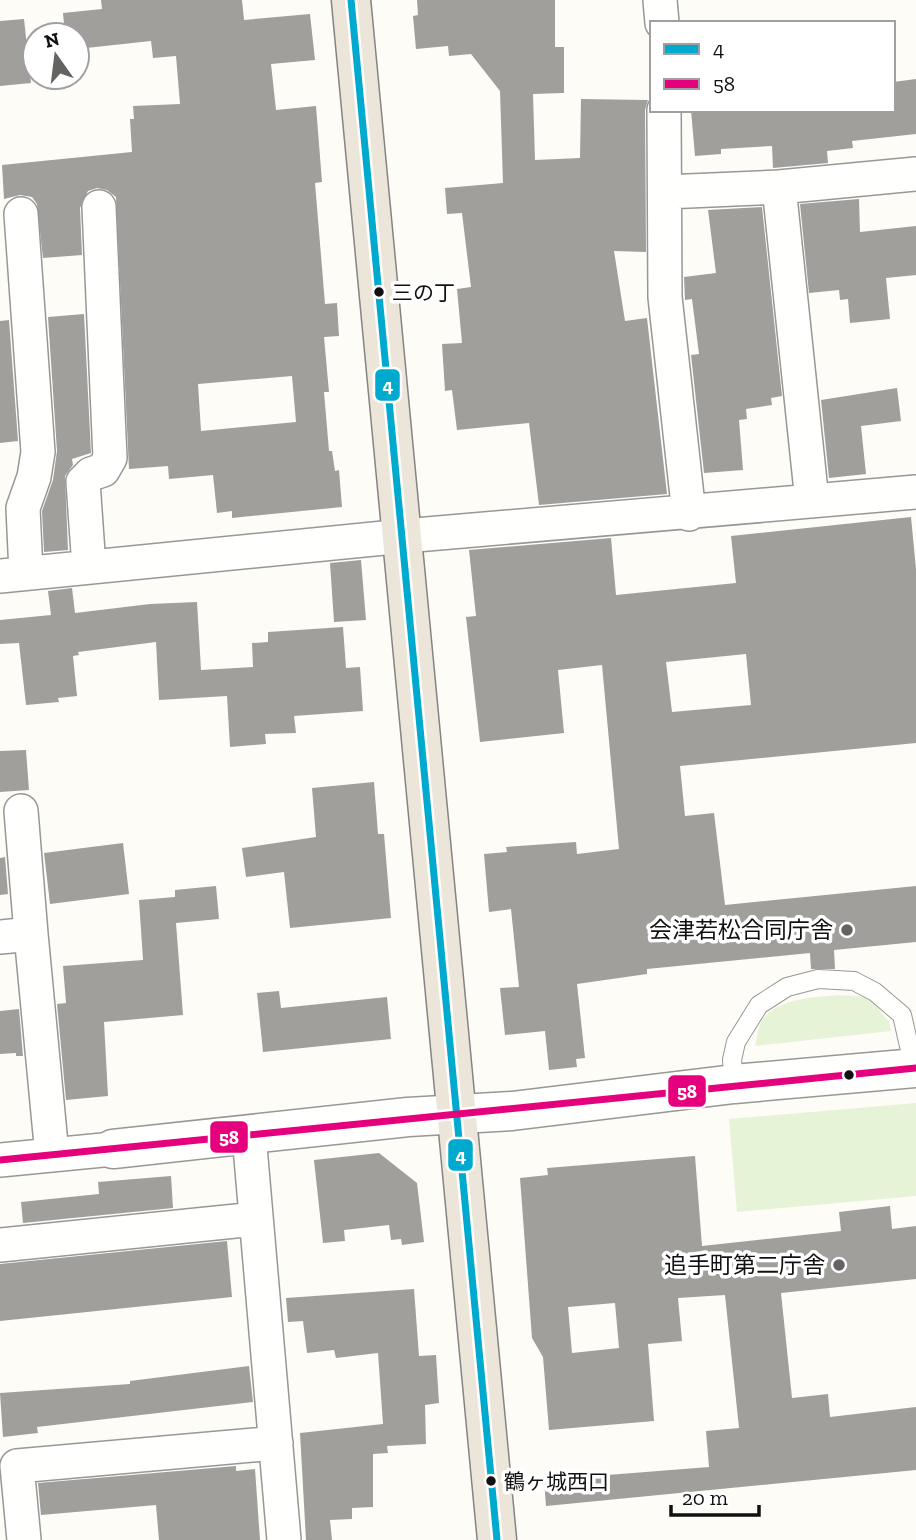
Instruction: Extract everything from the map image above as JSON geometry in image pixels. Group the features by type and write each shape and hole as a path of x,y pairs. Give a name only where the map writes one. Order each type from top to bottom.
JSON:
{"highway":[{"path":"351,0 404,536 497,1540"}],"street":[{"path":"660,0 662,21"},
{"path":"664,112 665,298 689,514"},
{"path":"665,192 779,187 916,174"},
{"path":"779,187 813,501"},
{"path":"89,567 83,482 91,474 103,470 110,458 99,207"},
{"path":"21,214 38,452 23,508 13,575 404,536 689,514 916,492"},
{"path":"21,811 16,936 52,1155"},
{"path":"0,1160 456,1113 512,1111 734,1084 915,1068"},
{"path":"249,1135 284,1540"},
{"path":"0,1245 256,1219"},
{"path":"24,1540 17,1466 276,1443"}],"lane":[{"path":"734,1084 733,1060 736,1042 759,1005 787,987 818,979 854,981 874,992 902,1016 915,1068"}],"green space":[{"path":"840,995 869,997 889,1022 891,1031 755,1046 761,1022 778,1007 798,1000"},
{"path":"916,1103 916,1196 737,1212 729,1119"}],"building":[{"path":"101,0 242,0 244,20 310,14 315,60 271,64 276,110 316,106 322,182 315,183 325,304 337,303 339,336 324,337 329,392 324,392 329,451 332,451 335,471 339,470 342,507 232,518 232,511 217,513 213,475 169,479 168,466 129,469 116,197 107,190 97,188 88,191 80,208 82,255 43,258 37,204 32,197 20,195 4,199 2,165 132,152 130,119 134,119 133,106 180,104 176,56 153,58 151,41 91,47 91,21 64,21 63,13 102,9","holes":["292,376 296,422 201,431 198,384"]},
{"path":"417,0 555,0 555,47 564,47 564,93 533,94 535,160 580,158 581,99 648,100 645,110 646,252 614,251 625,321 647,318 667,494 539,505 529,423 457,430 452,390 445,391 442,344 462,343 457,289 471,287 462,213 447,214 445,188 503,183 500,91 471,54 449,56 448,46 416,49 413,16 418,15"},
{"path":"24,19 21,21 21,84 0,86 0,21"},
{"path":"916,79 916,134 852,141 853,148 827,151 828,163 773,168 772,146 721,149 721,154 695,156 691,112 895,112 895,82"},
{"path":"859,199 860,232 916,226 916,275 886,278 890,319 850,323 848,299 840,300 839,290 809,293 800,204"},
{"path":"762,207 782,396 771,398 772,405 746,409 747,419 739,420 743,470 704,473 691,355 699,354 692,299 685,300 684,277 716,273 708,210"},
{"path":"84,314 91,453 72,459 73,465 65,476 68,550 44,552 42,511 53,480 57,451 48,317"},
{"path":"9,320 18,441 0,443 0,321"},
{"path":"897,388 901,421 861,426 866,474 829,478 821,400"},
{"path":"911,517 916,569 916,743 680,766 685,816 714,813 725,905 916,886 916,942 834,950 835,969 811,969 810,953 647,969 647,974 577,984 585,1058 576,1059 577,1067 549,1070 545,1031 505,1035 500,988 519,987 511,909 489,912 484,854 507,852 506,847 576,842 577,854 619,849 602,665 558,670 564,733 480,742 466,617 476,616 469,550 611,538 616,595 736,583 731,536","holes":["746,654 751,705 672,712 666,662"]},
{"path":"361,560 366,620 334,622 330,563"},
{"path":"72,588 75,613 150,604 197,602 201,670 253,667 252,643 268,642 268,632 343,627 346,668 360,667 363,711 294,716 296,733 265,734 266,744 230,747 227,696 159,700 156,642 78,652 79,655 73,656 77,696 58,698 59,702 26,705 19,643 0,644 0,620 51,615 48,591"},
{"path":"26,750 29,790 0,792 0,751"},
{"path":"374,782 378,834 384,834 391,918 290,928 284,872 246,877 242,848 316,837 312,788"},
{"path":"123,843 129,894 50,904 44,853"},
{"path":"5,857 8,894 0,895 0,858"},
{"path":"216,886 219,919 176,923 183,1015 104,1022 108,1096 66,1100 57,1004 66,1003 63,966 143,960 139,900 175,897 175,890"},
{"path":"279,991 281,1008 387,997 391,1039 263,1052 257,993"},
{"path":"19,1009 23,1056 16,1056 16,1053 0,1054 0,1011"},
{"path":"379,1153 417,1183 424,1242 402,1245 401,1239 391,1240 389,1225 344,1230 345,1241 323,1243 314,1160"},
{"path":"695,1156 702,1246 841,1231 839,1212 890,1206 892,1229 916,1226 916,1279 781,1293 792,1398 828,1394 830,1417 916,1407 916,1470 546,1506 544,1480 709,1467 706,1431 739,1428 725,1295 678,1298 682,1341 648,1344 654,1421 549,1430 543,1357 532,1338 520,1178 548,1175 547,1168","holes":["615,1303 619,1348 572,1353 568,1307"]},
{"path":"171,1176 173,1208 23,1223 21,1202 99,1194 98,1182"},
{"path":"227,1241 232,1297 0,1321 0,1264"},
{"path":"414,1289 419,1356 436,1355 439,1403 425,1405 426,1444 387,1446 388,1453 373,1454 373,1507 352,1508 352,1519 330,1520 332,1540 306,1540 300,1433 383,1424 378,1353 336,1358 334,1350 307,1353 303,1321 288,1322 286,1298"},
{"path":"249,1366 253,1402 37,1427 38,1433 3,1437 0,1393 130,1384 130,1381"},
{"path":"236,1466 236,1471 255,1469 260,1540 159,1540 156,1505 41,1515 38,1483"}],"transit line":[{"name":"4","path":"351,0 497,1540"},
{"name":"58","path":"0,1160 916,1068"}],"place":[{"name":"三の丁","path":"379,292"},
{"name":"会津若松合同庁舎","path":"847,930"},
{"name":"追手町第二庁舎","path":"839,1265"},
{"name":"鶴ヶ城西口","path":"491,1481"}]}
